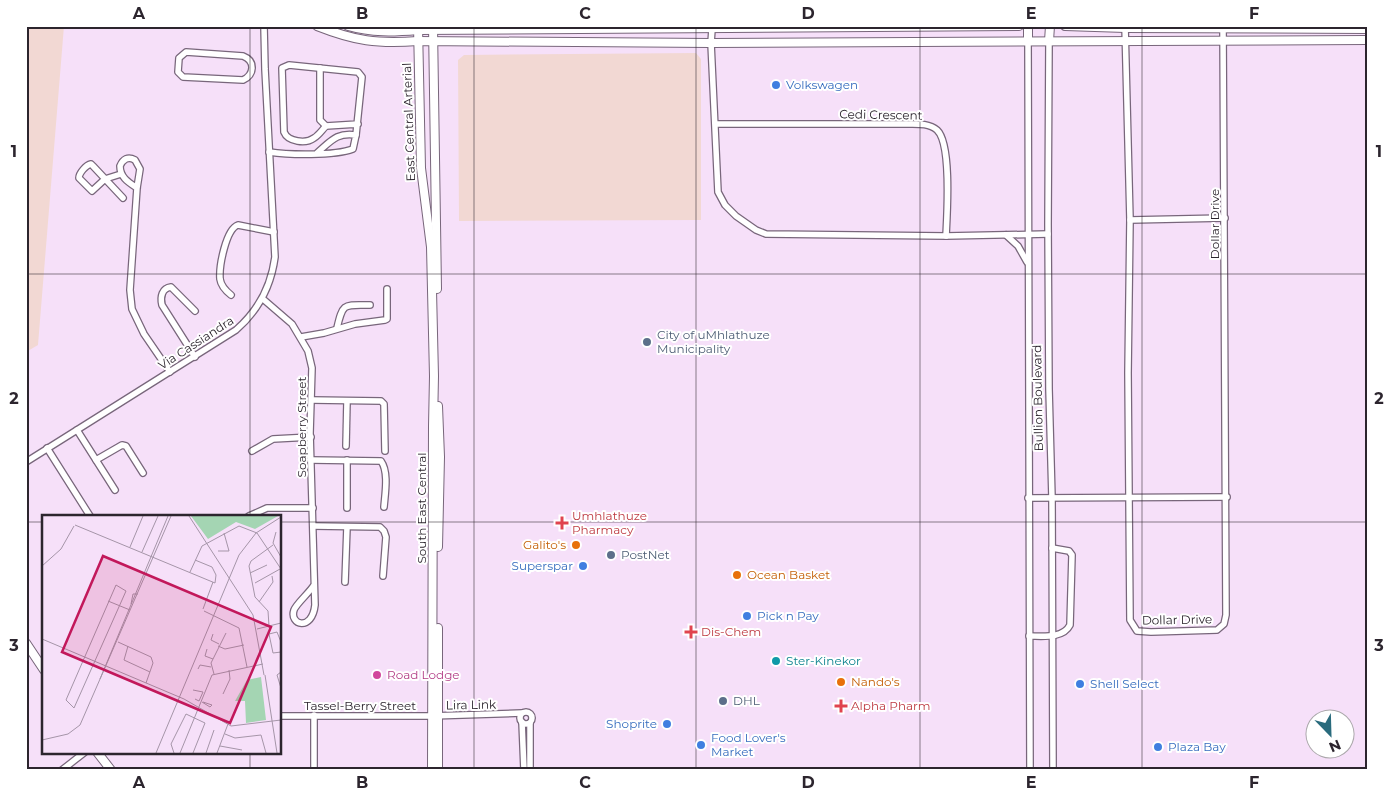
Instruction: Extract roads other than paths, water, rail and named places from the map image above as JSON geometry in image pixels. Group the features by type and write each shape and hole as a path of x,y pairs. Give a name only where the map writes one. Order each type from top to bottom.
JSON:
{"street":[{"name":"Via Cassiandra","path":"26,462 236,330 263,299 273,272 275,257 264,26"},
{"path":"317,26 350,37 378,43 418,41 711,43 1028,40 1367,40"},
{"path":"348,26 365,31 392,32 418,28 712,29 1019,26"},
{"name":"Bullion Boulevard","path":"1028,26 1030,770"},
{"name":"Bullion Boulevard","path":"1050,26 1048,234 1052,498 1051,636 1053,770"},
{"path":"1065,26 1367,29"},
{"name":"Dollar Drive","path":"1125,27 1130,220 1128,373 1130,620 1137,631 1151,632 1217,630 1224,624 1226,615 1224,27"},
{"name":"East Central Arterial","path":"418,28 421,168 434,247"},
{"name":"East Central Arterial","path":"433,28 434,247"},
{"path":"712,29 711,43 718,192 730,210 756,230 766,234 778,235 946,236 1048,234"},
{"path":"186,52 243,56 248,58 252,68 250,75 243,80 183,78 178,72 179,58 186,52"},
{"path":"269,152 284,154 343,153 353,149 358,124 362,77 360,74 358,72 289,64 282,68 285,136 291,140 308,141 316,137 326,126 358,124"},
{"path":"252,68 265,69"},
{"path":"320,68 320,120 326,126"},
{"name":"Cedi Crescent","path":"716,124 923,124 933,128 941,136 945,145 946,236"},
{"path":"317,153 335,137 344,134 356,135"},
{"path":"137,188 121,174 120,166 124,160 131,158 135,160 140,169 130,290 132,308 144,334 170,372"},
{"path":"121,174 105,179 96,189 91,190 79,180 79,176 90,164 105,179 123,198"},
{"path":"1130,220 1225,218"},
{"path":"231,295 226,291 220,277 225,246 230,231 238,224 274,232"},
{"path":"1006,235 1018,246 1028,266"},
{"name":"South East Central","path":"434,247 434,615 435,716 438,770"},
{"path":"195,311 171,287 163,291 162,305 195,357"},
{"path":"301,337 324,333 337,328 386,320 387,289"},
{"name":"Soapberry Street","path":"263,299 292,324 308,351 312,368 311,460 313,508 314,585 314,613 307,623 301,623 294,616 294,608 314,585"},
{"path":"337,328 341,311 344,308 348,306 370,305"},
{"path":"312,400 383,402 385,451"},
{"path":"346,446 347,401"},
{"path":"76,430 115,490"},
{"path":"252,451 273,439 311,437"},
{"path":"96,460 122,445 126,446 143,473"},
{"path":"47,448 89,515"},
{"path":"311,460 382,462 385,473 384,507"},
{"path":"347,460 347,508"},
{"path":"1028,498 1227,498"},
{"path":"251,515 267,508 313,508"},
{"path":"313,526 380,527 384,531 386,538 383,576"},
{"path":"345,582 347,527"},
{"path":"1029,636 1051,636 1065,631 1070,625 1072,566 1070,552 1052,548"},
{"path":"26,643 42,667"},
{"path":"524,770 520,718 522,713 527,712 532,718 530,723 530,770"},
{"name":"Lira Link","path":"435,716 522,713"},
{"path":"314,715 314,770"},
{"name":"Lira Link","path":"503,715 521,721"},
{"name":"Tassel-Berry Street","path":"281,716 435,716"},
{"name":"South East Central","path":"432,770 435,716"},
{"path":"521,721 526,724 530,723"},
{"path":"62,770 82,754"},
{"path":"99,754 111,770"}],"place":[{"name":"Volkswagen","path":"776,85"},
{"name":"City of uMhlathuze Municipality","path":"647,342"},
{"name":"Umhlathuze Pharmacy","path":"562,523"},
{"name":"Galito's","path":"576,545"},
{"name":"PostNet","path":"611,555"},
{"name":"Superspar","path":"583,566"},
{"name":"Ocean Basket","path":"737,575"},
{"name":"Pick n Pay","path":"747,616"},
{"name":"Dis-Chem","path":"691,632"},
{"name":"Ster-Kinekor","path":"776,661"},
{"name":"Road Lodge","path":"377,675"},
{"name":"Nando's","path":"841,682"},
{"name":"Shell Select","path":"1080,684"},
{"name":"DHL","path":"723,701"},
{"name":"Alpha Pharm","path":"841,706"},
{"name":"Shoprite","path":"667,724"},
{"name":"Food Lover's Market","path":"701,745"},
{"name":"Plaza Bay","path":"1158,747"}]}
